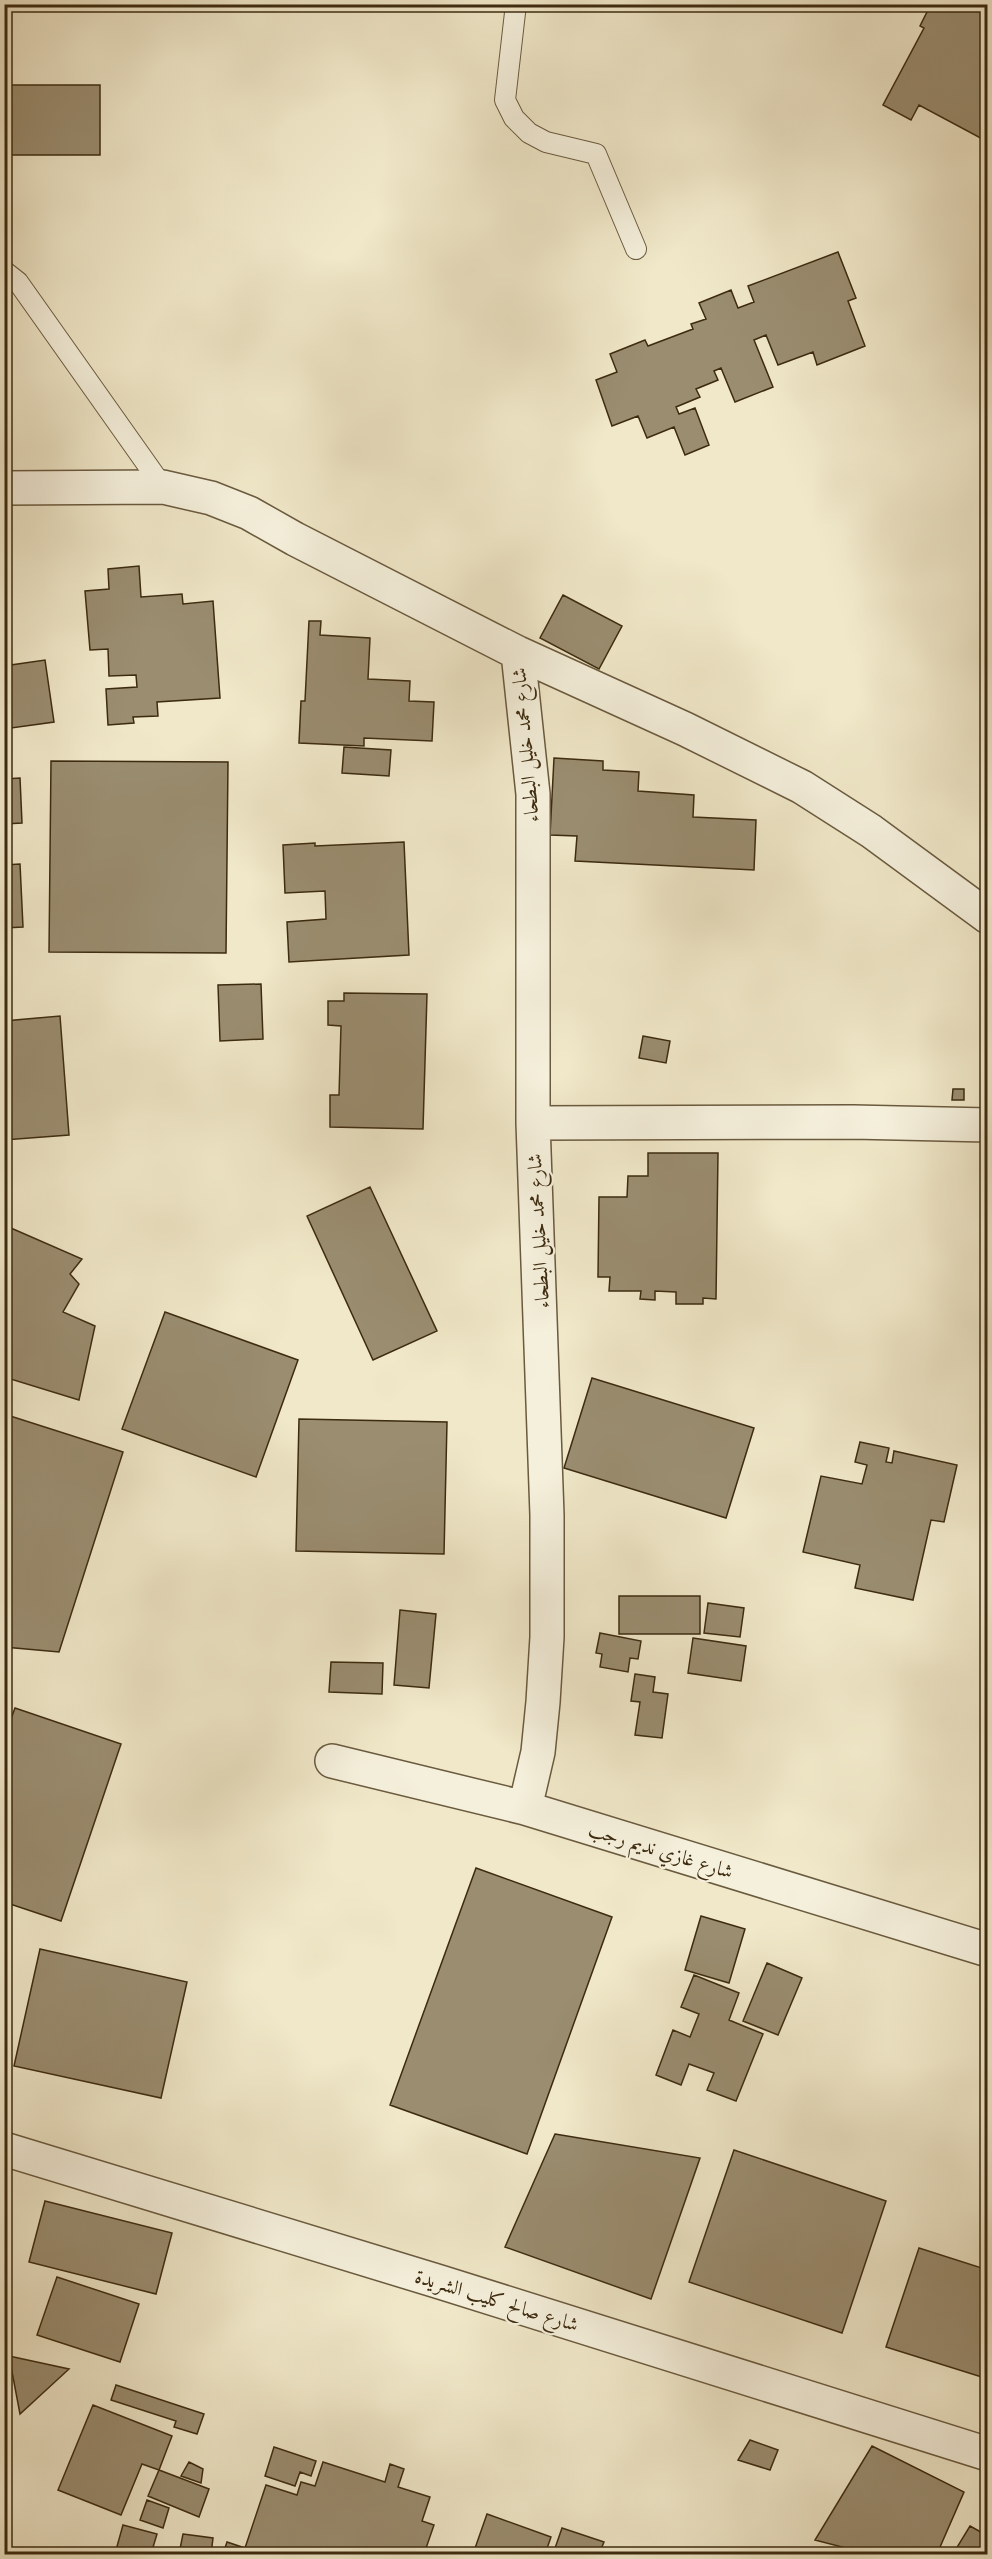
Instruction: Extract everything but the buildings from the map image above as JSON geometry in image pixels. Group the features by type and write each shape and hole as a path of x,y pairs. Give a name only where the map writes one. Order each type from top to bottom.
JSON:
{"street":[{"name":"شارع محمد خليل البطحاء","path":"4,488 163,487 212,498 249,513 295,539 518,653 685,729 802,787 871,831 987,917"},
{"name":"شارع محمد خليل البطحاء","path":"518,653 533,794 533,1123 544,1361 547,1637 538,1752 525,1808"},
{"path":"533,1123 853,1122 987,1125"},
{"name":"شارع غازي نديم رجب","path":"332,1761 525,1808 987,1950"},
{"name":"شارع صالح كليب الشريدة","path":"4,2149 452,2286 987,2454"}],"lane":[{"path":"516,4 505,100 514,118 529,133 546,142 596,154 636,249"},
{"path":"4,272 18,282 163,487"}]}
